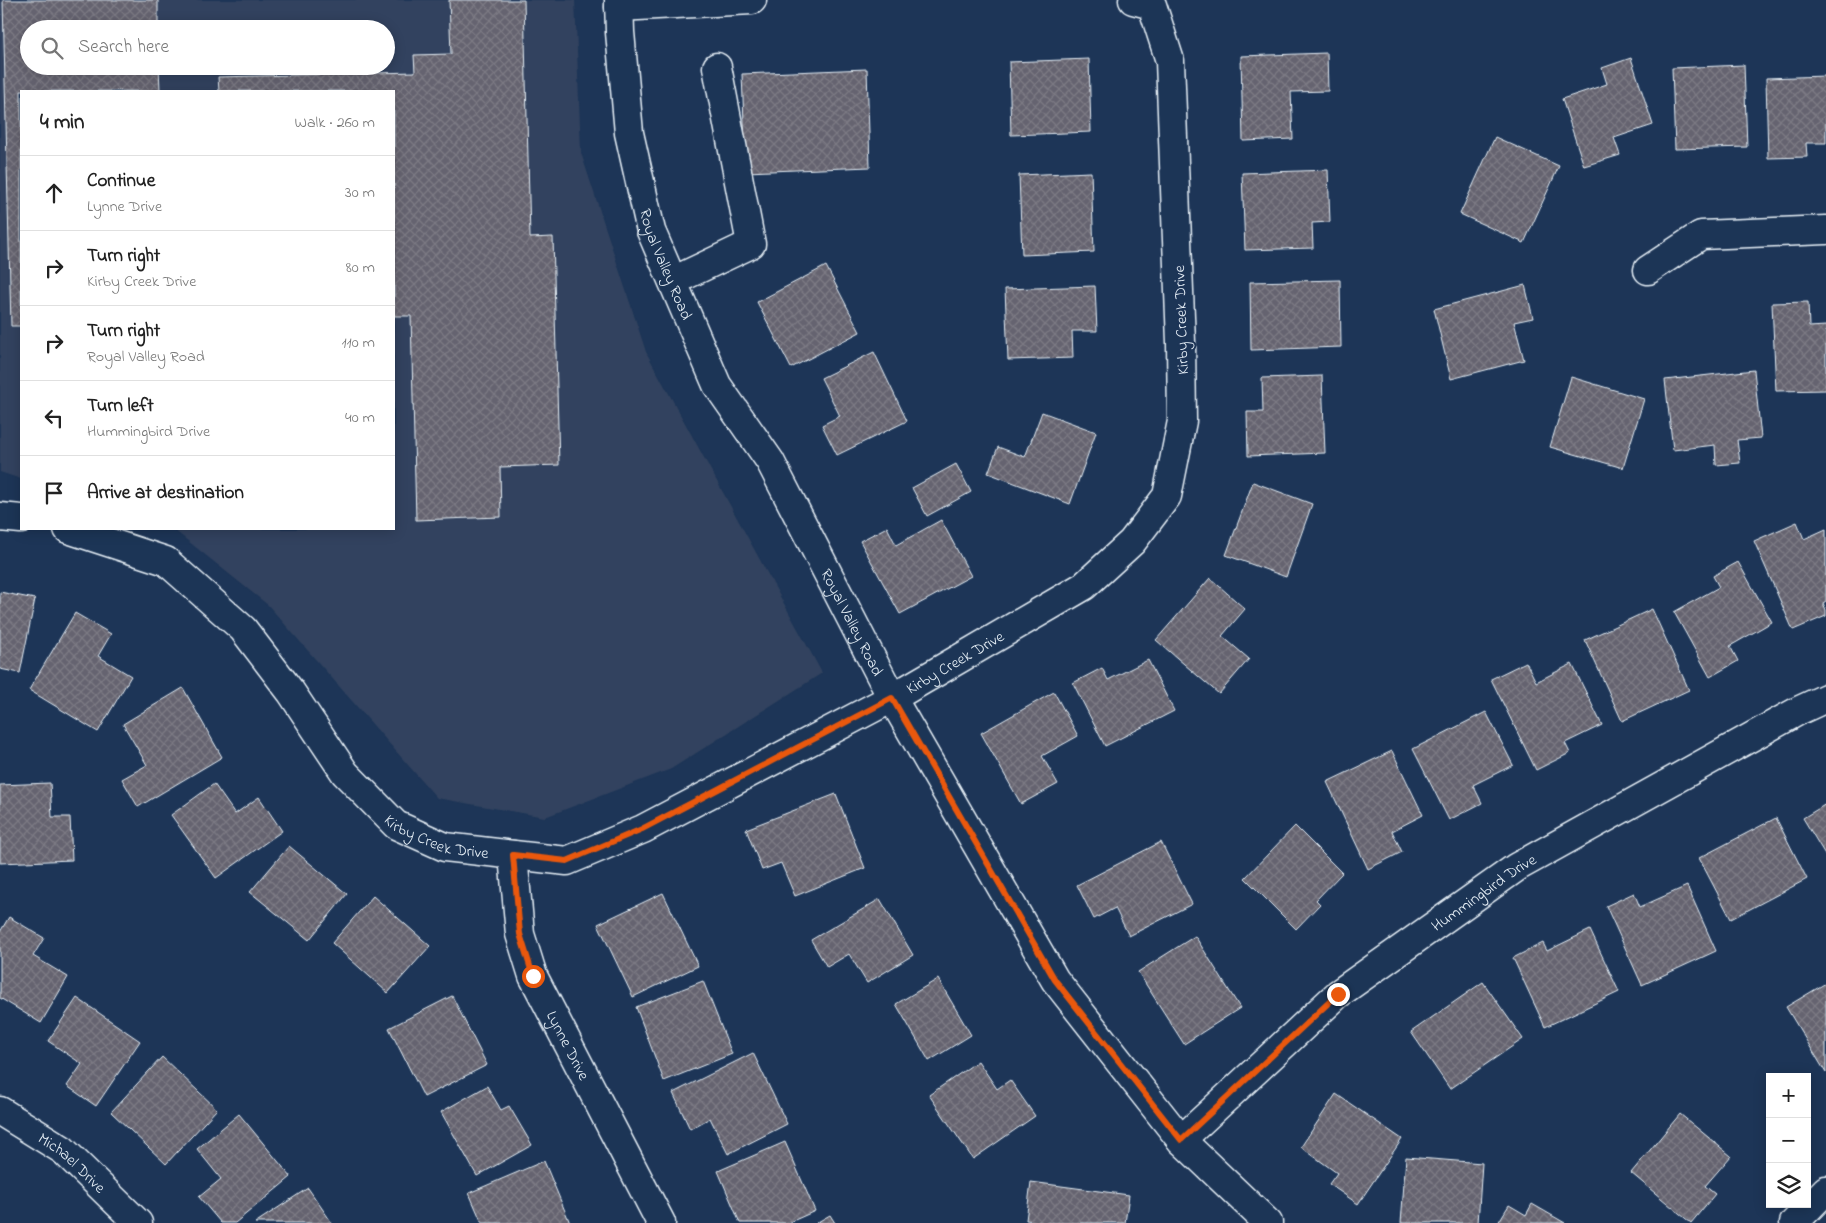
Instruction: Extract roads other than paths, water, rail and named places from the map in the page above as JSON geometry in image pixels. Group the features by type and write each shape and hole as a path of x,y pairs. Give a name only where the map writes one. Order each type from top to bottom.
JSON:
{"street":[{"path":"619,3 752,0"},
{"name":"Royal Valley Road","path":"619,3 629,133 651,230 717,384 770,461 892,698 1055,980 1181,1140 1268,1223"},
{"name":"Kirby Creek Drive","path":"71,530 166,560 243,629 290,692 345,773 396,825 445,847 567,861 642,829 892,698 1084,586 1132,542 1167,496 1182,421 1181,342 1170,61 1142,3"},
{"path":"673,281 751,244 717,67"},
{"path":"1648,270 1701,236 1826,230"},
{"path":"0,517 20,519"},
{"name":"Hummingbird Drive","path":"1181,1140 1338,994 1517,867 1800,710 1826,698"},
{"name":"Lynne Drive","path":"513,855 520,934 533,976 661,1223"},
{"name":"Michael Drive","path":"0,1110 63,1150 138,1223"},
{"path":"1794,1223 1826,1190"}]}
